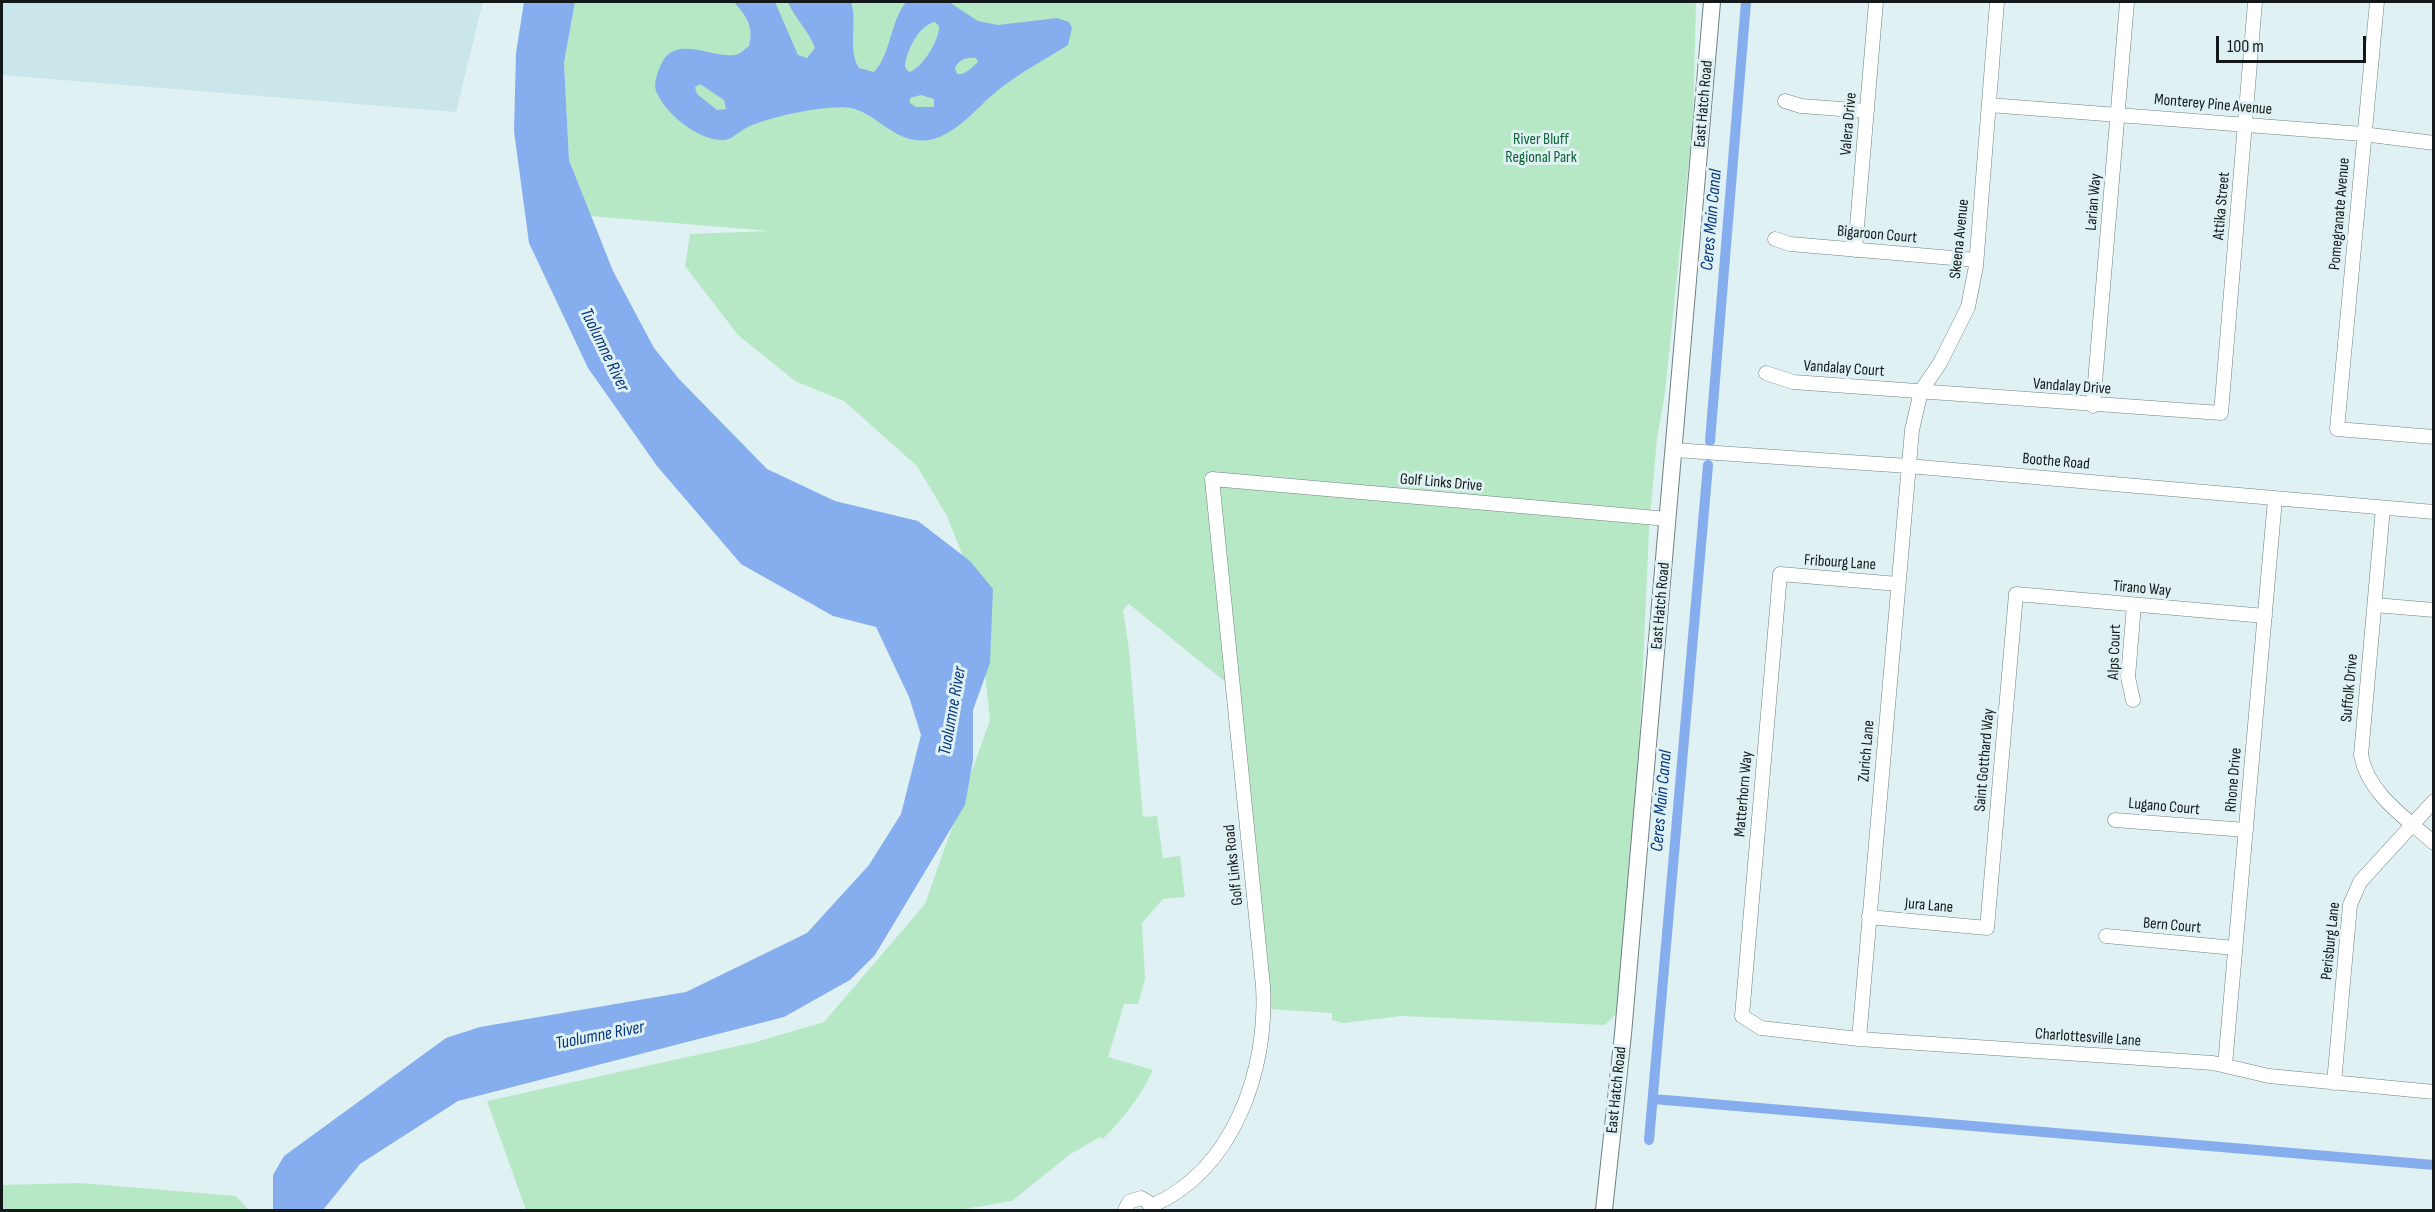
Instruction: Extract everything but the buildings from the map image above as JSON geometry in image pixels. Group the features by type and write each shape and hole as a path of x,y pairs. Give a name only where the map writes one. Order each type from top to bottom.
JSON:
{"main road":[{"name":"East Hatch Road","path":"1604,1210 1623,1034 1713,2"}],"street":[{"name":"Valera Drive","path":"1855,250 1876,2"},
{"name":"Skeena Avenue","path":"1908,466 1912,430 1921,392 1940,363 1968,307 1976,260 1997,2"},
{"name":"Larian Way","path":"2093,406 2127,2"},
{"name":"Attika Street","path":"2221,414 2256,2"},
{"name":"Pomegranate Avenue","path":"2377,2 2337,429 2433,437"},
{"path":"1785,101 1801,106 1867,111"},
{"name":"Monterey Pine Avenue","path":"1989,105 2364,134 2433,143"},
{"name":"Bigaroon Court","path":"1775,239 1790,244 1976,260"},
{"name":"Vandalay Court","path":"1766,373 1793,382 1921,392"},
{"name":"Vandalay Drive","path":"1921,392 2221,414"},
{"name":"Boothe Road","path":"1674,450 1908,466 2433,512"},
{"name":"Zurich Lane","path":"1859,1039 1908,466"},
{"name":"Golf Links Drive","path":"1212,479 1668,519"},
{"name":"Golf Links Road","path":"1125,1210 1129,1202 1137,1198 1145,1200 1152,1208 1192,1180 1229,1134 1253,1082 1263,1026 1263,986 1212,479"},
{"name":"Rhone Drive","path":"2225,1065 2275,499"},
{"name":"Suffolk Drive","path":"2383,508 2362,742 2364,767 2377,791 2433,843"},
{"name":"Fribourg Lane","path":"1780,574 1898,584"},
{"name":"Matterhorn Way","path":"1742,1016 1780,574"},
{"name":"Tirano Way","path":"2016,594 2265,616"},
{"name":"Saint Gotthard Way","path":"1987,928 2016,594"},
{"name":"Alps Court","path":"2133,700 2128,677 2134,605"},
{"path":"2374,605 2433,610"},
{"name":"Perisburg Lane","path":"2334,1083 2350,905 2360,882 2433,801"},
{"name":"Lugano Court","path":"2115,820 2246,830"},
{"name":"Jura Lane","path":"1869,917 1987,928"},
{"name":"Bern Court","path":"2106,936 2235,948"},
{"name":"Charlottesville Lane","path":"1742,1016 1761,1028 1859,1039 2225,1065 2269,1076 2433,1092"}],"shaded area":[{"path":"2,2 483,2 456,112 2,75"}],"green space":[{"name":"River Bluff Regional Park","path":"575,2 1696,2 1693,121 1665,393 1657,438 1649,530 1640,734 1619,1011 1605,1025 1402,1016 1343,1023 1332,1020 1332,1013 1269,1009 1239,693 1129,604 1123,610 1129,650 1143,817 1157,816 1163,858 1180,856 1185,897 1163,899 1142,923 1145,979 1138,1004 1124,1004 1108,1057 1153,1070 1131,1107 1103,1139 1100,1137 1069,1155 1012,1201 959,1210 526,1210 487,1101 756,1042 824,1022 925,904 990,720 976,589 947,516 917,466 844,401 795,381 738,335 685,266 690,234 770,231 591,216 569,160 564,63"},
{"path":"80,1183 236,1196 249,1210 2,1210 2,1185"}],"water":[{"name":"Tuolumne River","path":"524,2 575,2 564,63 569,160 613,271 654,348 679,379 767,469 835,501 918,521 970,561 993,589 990,663 973,710 973,760 965,805 875,955 850,980 784,1017 458,1101 360,1164 323,1210 273,1210 273,1175 284,1156 446,1038 480,1027 686,992 807,933 869,865 901,814 921,735 909,697 876,627 833,616 741,564 657,466 588,368 529,243 514,131 516,53"},
{"path":"734,2 775,2 798,55 807,58 815,48 788,2 851,2 854,18 855,60 859,68 874,72 880,65 897,19 906,2 949,2 978,21 998,25 1057,18 1069,22 1072,28 1068,45 1010,81 968,118 940,137 929,140 906,138 860,111 841,107 814,110 757,123 725,140 706,137 676,118 662,101 656,89 656,80 664,59 679,50 688,49 734,55 749,46 750,27 746,17","holes":["935,22 939,26 937,38 924,60 909,72 905,67 908,54 914,40 929,24","976,58 978,62 966,72 957,74 955,68 959,62","700,84 724,100 726,109 717,110 697,94 695,87","921,95 934,99 934,107 916,107 910,103 910,98"]}],"waterway":[{"name":"Ceres Main Canal","path":"1710,441 1746,2"},
{"name":"Ceres Main Canal","path":"1649,1140 1708,465"},
{"path":"1653,1099 2434,1165"}]}
